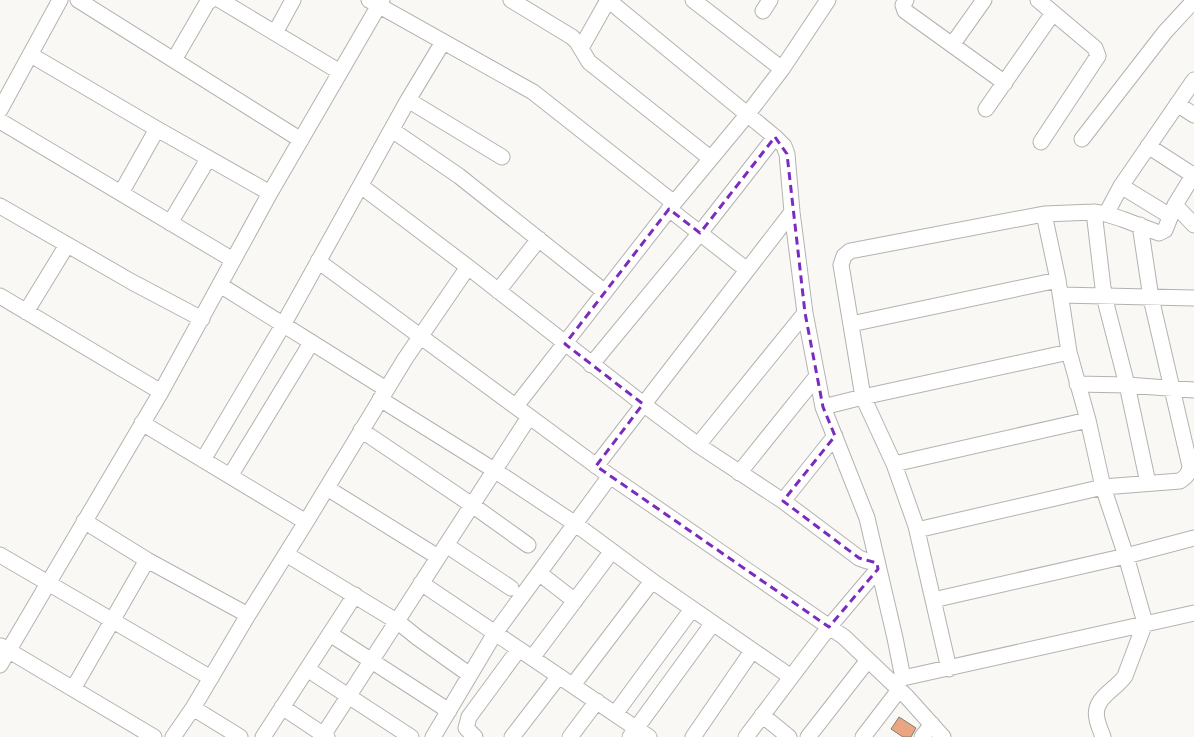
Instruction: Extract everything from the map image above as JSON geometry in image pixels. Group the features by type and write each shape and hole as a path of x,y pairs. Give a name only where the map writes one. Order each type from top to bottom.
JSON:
{"street":[{"path":"0,110 60,0"},
{"path":"78,0 301,140"},
{"path":"174,60 206,3 211,0"},
{"path":"220,0 340,72"},
{"path":"275,33 294,0"},
{"path":"511,0 572,37 578,42 589,62 710,158"},
{"path":"581,48 608,0 784,146 787,154 792,212 805,313 823,407 867,518 895,638 898,684 863,737"},
{"path":"693,0 782,69"},
{"path":"516,406 672,206 782,69 828,0"},
{"path":"906,0 903,5 905,11 1005,83"},
{"path":"952,45 984,0"},
{"path":"1038,0 1095,48 1098,56 1041,142"},
{"path":"0,665 4,647 48,584 160,392 202,319 270,193 340,72 376,2 443,42 533,92 672,206 700,233 747,270"},
{"path":"1082,139 1170,27 1189,6"},
{"path":"986,109 1053,13"},
{"path":"203,460 283,325 408,100 443,42"},
{"path":"31,55 270,193"},
{"path":"1148,483 1127,385 1104,296 1100,213 1121,186 1194,80"},
{"path":"408,100 502,157"},
{"path":"1178,104 1194,115"},
{"path":"0,122 234,260"},
{"path":"121,193 157,129"},
{"path":"392,130 459,176 605,292"},
{"path":"591,364 700,233 775,137"},
{"path":"949,668 917,530 894,464 863,397 841,265 844,256 850,251 1044,214 1100,213 1140,225 1156,232 1162,232 1165,230 1173,210 1193,179 1148,146"},
{"path":"170,223 208,158"},
{"path":"361,186 698,445 783,501 859,558 878,566"},
{"path":"1121,186 1173,210 1194,225"},
{"path":"0,206 132,282 202,319"},
{"path":"596,466 792,212"},
{"path":"1044,214 1059,288 1069,352 1088,420 1102,487 1126,556 1145,623 1125,676 1121,682 1102,698 1098,706 1096,717 1102,733"},
{"path":"917,530 1102,487 1180,480 1185,478 1189,472 1190,466 1151,298 1140,225"},
{"path":"498,291 539,240"},
{"path":"26,312 67,245"},
{"path":"318,260 596,466 844,637 868,660 898,684 943,737"},
{"path":"173,737 193,708 383,394 420,336 468,267"},
{"path":"220,285 311,343 494,470 574,523 652,581 792,677"},
{"path":"851,324 1059,288 1104,296 1194,298"},
{"path":"0,296 160,392"},
{"path":"698,445 805,313"},
{"path":"230,476 311,343"},
{"path":"823,407 1069,352"},
{"path":"739,473 817,376"},
{"path":"1077,384 1127,385 1194,390"},
{"path":"282,707 324,736 348,696 398,622 421,583 529,417"},
{"path":"894,464 1088,420"},
{"path":"142,423 306,522"},
{"path":"361,430 528,545"},
{"path":"783,501 834,436"},
{"path":"433,737 495,633 574,523 610,476"},
{"path":"327,488 511,588"},
{"path":"84,521 147,560 248,615"},
{"path":"933,600 1126,556 1194,538"},
{"path":"532,658 612,551"},
{"path":"0,554 48,584 211,678"},
{"path":"286,554 398,622 418,638 470,674"},
{"path":"72,689 147,560"},
{"path":"746,737 829,627 878,566"},
{"path":"539,573 575,600"},
{"path":"573,685 652,581"},
{"path":"421,583 616,714 633,733 649,737"},
{"path":"263,737 354,595"},
{"path":"616,714 692,609"},
{"path":"898,684 949,668 1194,613"},
{"path":"633,733 713,623"},
{"path":"330,634 449,711"},
{"path":"4,647 154,737"},
{"path":"474,737 466,728 470,717 519,649"},
{"path":"693,737 752,651"},
{"path":"808,737 868,660"},
{"path":"306,669 411,737"},
{"path":"512,737 558,676"},
{"path":"570,737 597,701"},
{"path":"193,708 240,737"},
{"path":"762,715 789,737"},
{"path":"922,737 932,724"}],"highlighted area":[{"path":"775,137 787,154 805,313 823,407 835,436 783,501 859,558 877,563 878,569 829,627 596,466 643,404 565,344 669,209 700,233"}],"building":[{"path":"899,717 916,728 911,737 903,737 891,729"}]}
